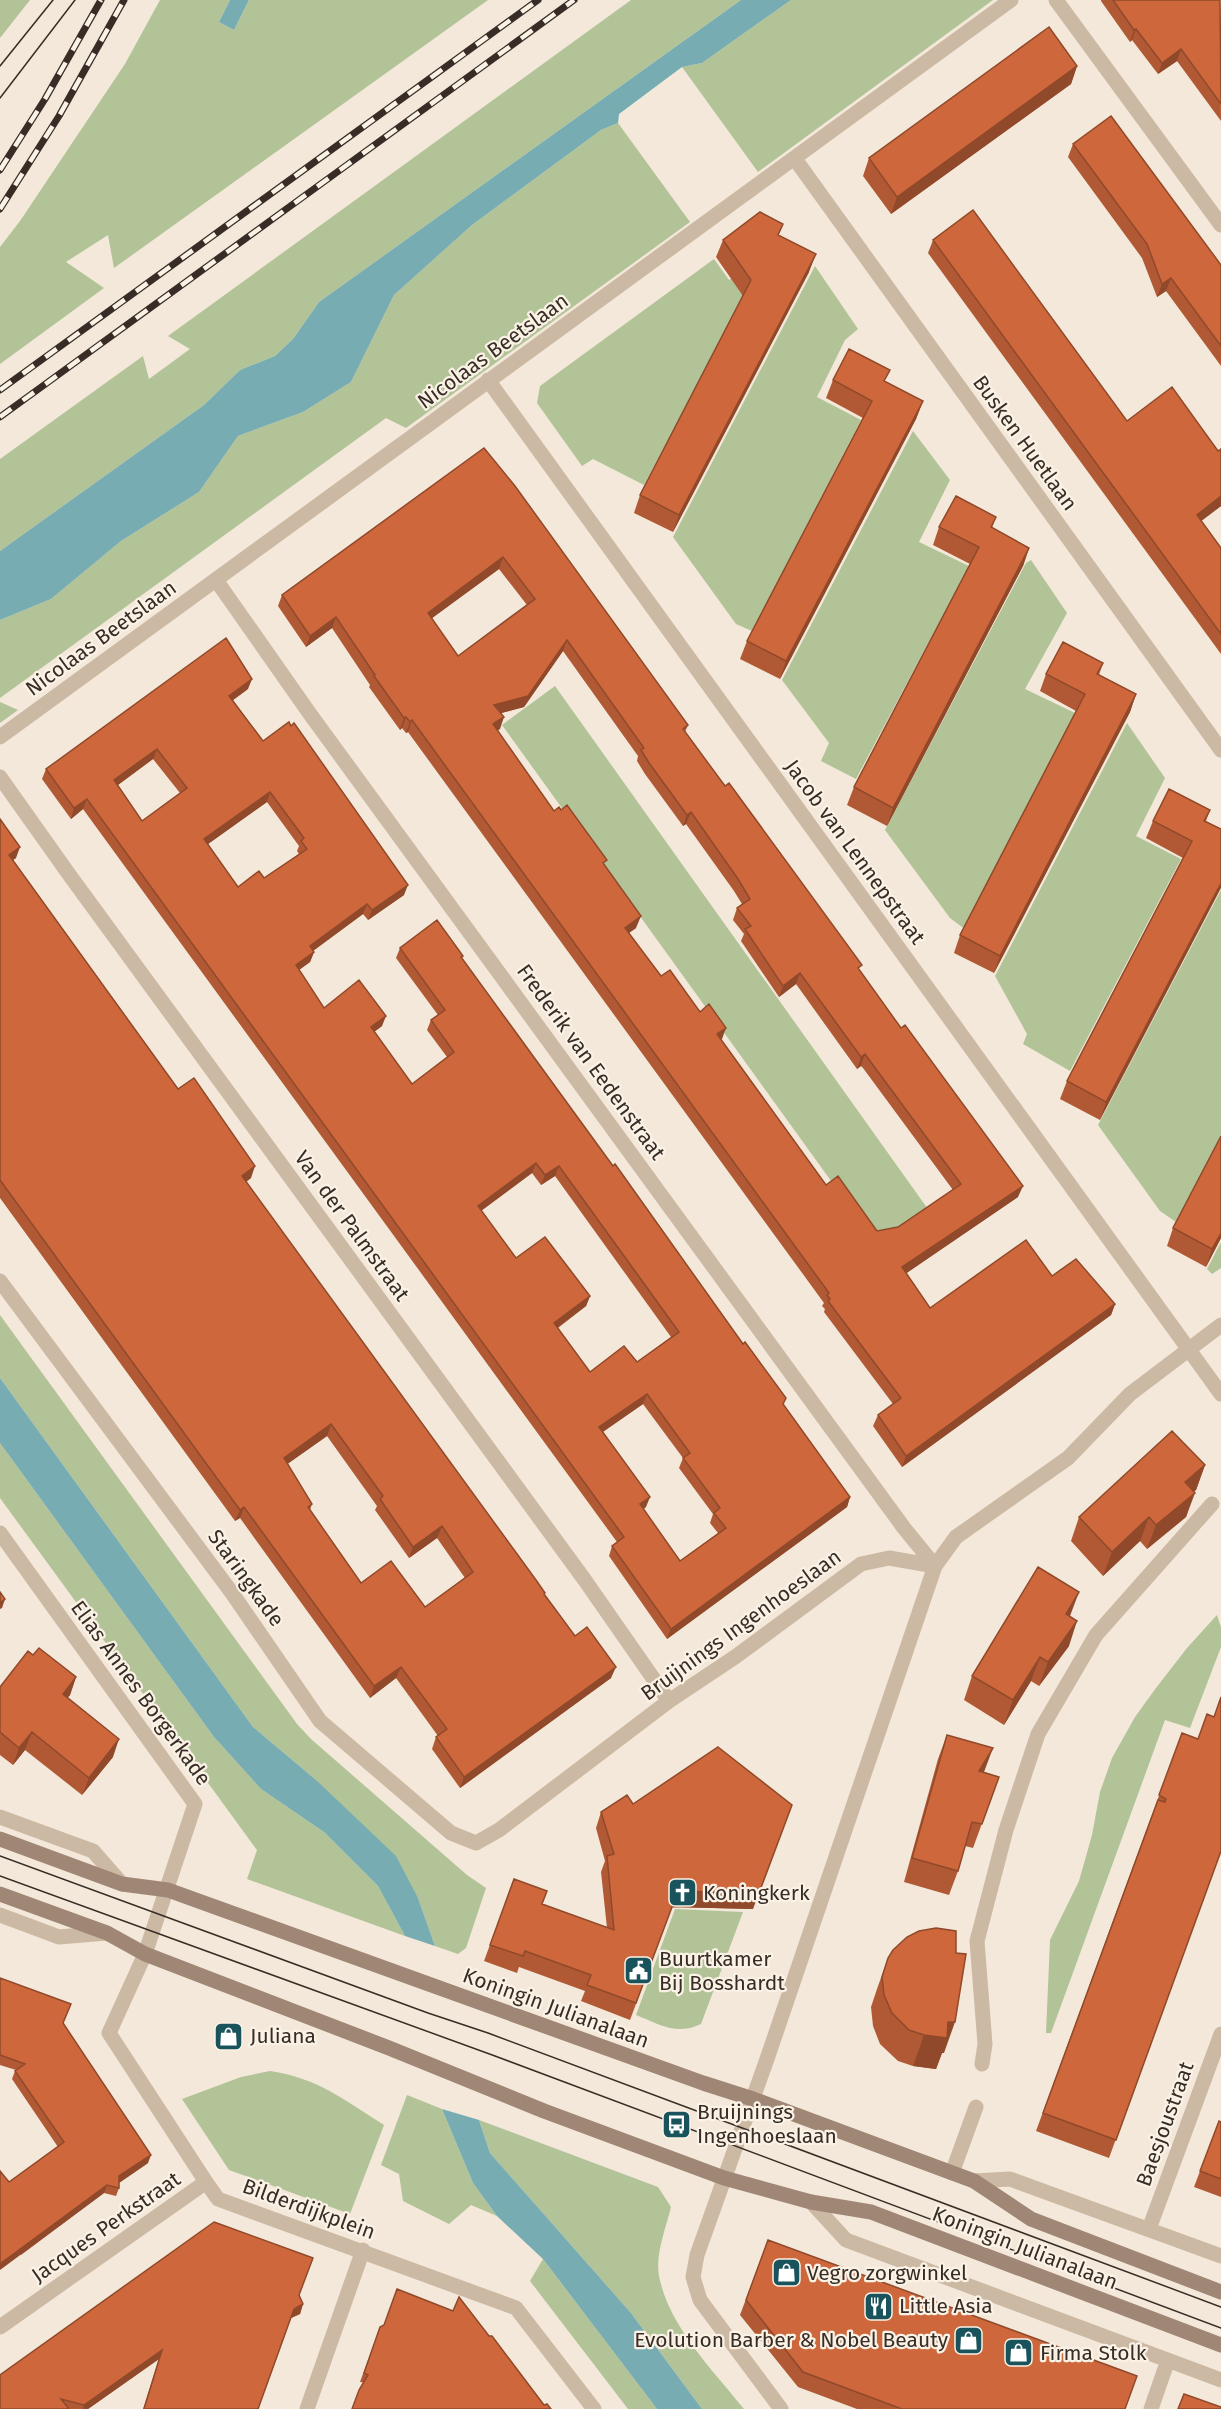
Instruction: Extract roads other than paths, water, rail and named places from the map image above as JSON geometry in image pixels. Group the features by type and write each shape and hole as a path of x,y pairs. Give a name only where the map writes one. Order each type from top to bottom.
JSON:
{"main road":[{"name":"Koningin Julianalaan","path":"0,1839 122,1884 168,1890 703,2084 753,2099 974,2181 1031,2219 1221,2292"},
{"name":"Koningin Julianalaan","path":"0,1894 107,1933 145,1954 544,2111 724,2178 811,2202 871,2212 1221,2345"}],"street":[{"name":"Nicolaas Beetslaan","path":"0,737 1011,0"},
{"path":"1056,0 1221,225"},
{"name":"Busken Huetlaan","path":"795,159 1221,750"},
{"name":"Jacob van Lennepstraat","path":"488,380 1188,1349"},
{"name":"Frederik van Eedenstraat","path":"216,580 310,714 904,1528 935,1566"},
{"name":"Van der Palmstraat","path":"0,777 584,1579 669,1701"},
{"name":"Staringkade","path":"0,1281 232,1593 320,1720 451,1833 476,1843 499,1830"},
{"path":"782,2409 700,2300 693,2277 697,2255 753,2099 935,1566 956,1537 1068,1458 1130,1394 1221,1325"},
{"path":"1188,1349 1221,1394"},
{"path":"982,2064 986,2044 977,1941 1006,1830 1038,1734 1096,1635 1212,1504"},
{"name":"Elias Annes Borgerkade","path":"0,1533 195,1804 168,1890"},
{"name":"Bruijnings Ingenhoeslaan","path":"499,1830 669,1701 735,1657 861,1564 889,1558 935,1566"},
{"path":"0,1817 93,1851 122,1884"},
{"path":"145,1954 168,1890"},
{"path":"0,1915 59,1937 107,1933"},
{"name":"Bilderdijkplein","path":"145,1954 109,2033 218,2199 363,2250 516,2308 594,2409"},
{"name":"Baesjoustraat","path":"1149,2229 1221,2034"},
{"path":"952,2173 976,2107"},
{"name":"Koningin Julianalaan","path":"974,2181 1010,2179 1221,2256"},
{"name":"Jacques Perkstraat","path":"0,2327 206,2182"},
{"path":"811,2202 846,2240 1221,2380"},
{"path":"307,2409 363,2250"},
{"path":"1151,2409 1168,2360"}],"water":[{"path":"230,0 249,0 234,30 219,22"},
{"path":"741,0 791,0 702,63 682,67 619,114 618,123 601,130 472,225 394,295 351,382 303,412 238,436 199,492 121,541 51,599 0,620 0,551 204,405 240,370 275,356 293,339 319,302"},
{"path":"0,1378 253,1727 316,1780 396,1856 418,1898 435,1946 405,1936 378,1886 324,1832 261,1789 214,1737 0,1443"},
{"path":"442,2109 479,2120 490,2153 631,2313 702,2409 657,2409 543,2259 497,2216 473,2183"}],"tram line":[{"path":"0,66 53,0"},
{"path":"0,98 75,0"},
{"path":"0,1856 488,2033 1221,2307"},
{"path":"0,1876 495,2056 1221,2328"}],"railway":[{"path":"0,170 45,99 101,0"},
{"path":"0,209 59,116 124,0"},
{"path":"0,390 538,0"},
{"path":"0,417 574,0"}],"place":[{"name":"Koningkerk","path":"682,1893"},
{"name":"Buurtkamer Bij Bosshardt","path":"638,1971"},
{"name":"Juliana","path":"229,2036"},
{"name":"Bruijnings Ingenhoeslaan","path":"676,2124"},
{"name":"Vegro zorgwinkel","path":"786,2273"},
{"name":"Little Asia","path":"878,2306"},
{"name":"Evolution Barber & Nobel Beauty","path":"969,2340"},
{"name":"Firma Stolk","path":"1019,2353"}]}
